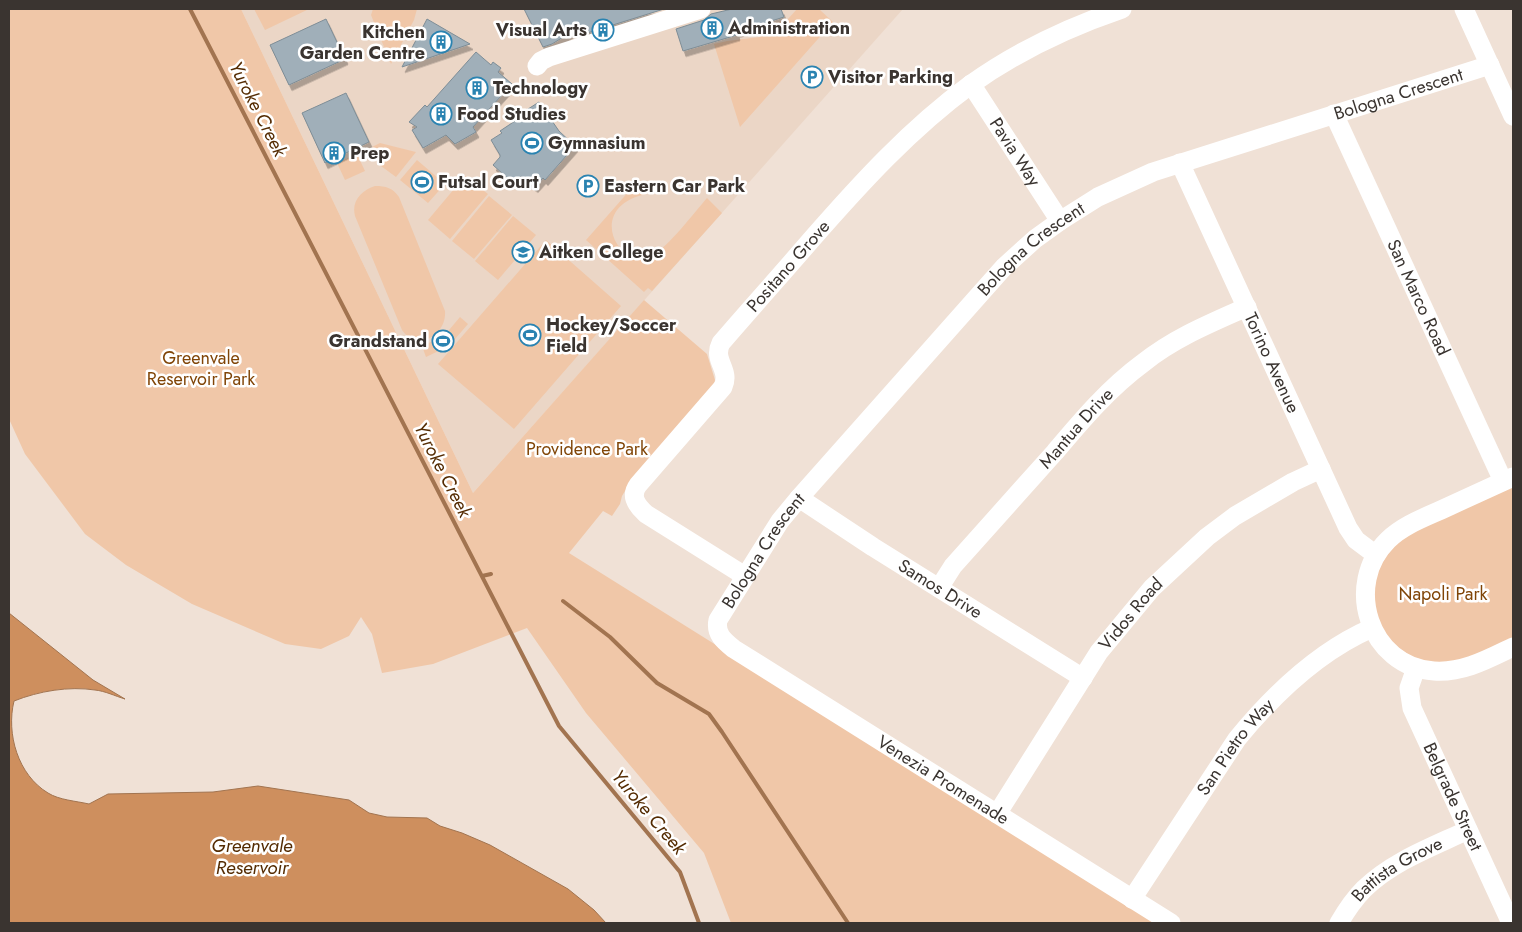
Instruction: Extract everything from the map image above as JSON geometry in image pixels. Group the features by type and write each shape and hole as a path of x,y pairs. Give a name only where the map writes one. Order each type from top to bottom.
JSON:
{"street":[{"path":"536,66 541,60 549,57 702,9"},
{"name":"Positano Grove","path":"746,576 646,514 636,504 634,496 634,491 723,387 725,374 718,359 718,349 890,154 915,130 971,84 1033,46 1093,19 1122,9"},
{"path":"1464,9 1513,116"},
{"name":"Bologna Crescent","path":"718,632 718,620 780,521 1004,267 1035,239 1098,197 1125,183 1153,172 1490,65"},
{"name":"Pavia Way","path":"971,84 1060,221"},
{"name":"San Marco Road","path":"1334,114 1508,479"},
{"name":"Torino Avenue","path":"1180,163 1351,534 1376,555"},
{"name":"Mantua Drive","path":"939,588 953,566 1113,388 1143,362 1171,343 1247,307"},
{"name":"Vidos Road","path":"997,814 1099,652 1152,588 1207,537 1235,516 1293,482 1321,469"},
{"path":"1508,479 1412,523 1388,539 1376,555 1365,585 1366,610 1372,628 1392,654 1416,668 1433,672 1464,669 1513,648"},
{"name":"Samos Drive","path":"799,498 1083,678"},
{"name":"San Pietro Way","path":"1132,899 1237,739 1254,718 1306,669 1352,637 1372,628"},
{"name":"Venezia Promenade","path":"718,632 725,642 734,649 1171,923"},
{"name":"Belgrade Street","path":"1416,668 1409,688 1412,708 1511,923"},
{"name":"Battista Grove","path":"1339,923 1351,904 1380,875 1400,862 1468,830"}],"shaded area":[{"name":"Aitken College","path":"241,9 903,9 473,493"}],"green space":[{"name":"Greenvale Reservoir Park","path":"9,9 241,9 473,493 644,300 707,354 715,380 713,387 625,491 620,504 612,516 603,511 569,553 1160,923 731,923 704,853 586,713 527,628 433,664 382,673 372,634 361,617 349,636 321,649 285,644 192,604 126,565 85,534 25,454 9,419"},
{"path":"254,9 309,9 265,30"},
{"path":"373,9 417,9 414,20 391,64 371,15"},
{"path":"797,9 819,9 833,22 740,127 714,44 760,37 758,28 788,19"},
{"path":"380,143 416,152 396,177 381,166 372,147"},
{"path":"357,154 365,171 345,180 337,163"},
{"name":"Futsal Court","path":"417,160 445,184 428,203 400,180"},
{"path":"465,176 488,194 450,239 428,220"},
{"path":"638,181 655,191 654,193 632,199 618,209 612,221 613,234 618,245 627,254 639,258 653,255 659,251 681,229 707,198 722,213 652,291 648,288 644,292 586,240"},
{"path":"375,186 389,188 399,197 445,311 441,327 430,338 415,340 408,337 402,330 355,216 356,201 362,193"},
{"path":"489,196 512,215 474,259 452,241"},
{"path":"513,216 536,235 498,280 475,261"},
{"name":"Hockey/Soccer Field","path":"546,240 621,306 514,429 438,364"},
{"name":"Grandstand","path":"460,317 468,324 449,346 426,357 422,346 444,336"},
{"name":"Napoli Park","path":"1513,484 1513,639 1473,658 1434,664 1416,659 1390,640 1381,627 1374,604 1375,578 1380,564 1402,537"}],"water":[{"name":"Greenvale Reservoir","path":"9,613 93,680 125,699 106,692 65,689 34,694 14,701 12,727 17,753 29,776 48,793 62,799 89,804 108,794 213,792 258,786 349,800 369,813 387,817 427,818 440,826 490,845 568,889 594,910 606,923 9,923"}],"building":[{"path":"524,9 664,9 584,34 581,26 552,44 543,47"},
{"name":"Administration","path":"732,9 781,9 784,17 736,32 737,35 683,51 676,29 704,20 711,14"},
{"path":"326,19 345,59 289,85 270,45"},
{"name":"Kitchen Garden Centre","path":"427,19 470,44 402,67"},
{"path":"476,52 491,65 493,62 501,68 498,72 512,84 473,127 476,132 455,144 446,135 423,148 412,130 417,127 409,122 425,105 427,107"},
{"path":"346,93 369,142 325,163 302,113"},
{"name":"Gymnasium","path":"539,102 559,131 575,146 545,180 543,178 535,187 521,176 514,184 493,165 500,155 491,140 515,121 514,118"}],"waterway":[{"name":"Yuroke Creek","path":"190,9 559,726 680,872 699,923"},
{"path":"482,576 491,574"},
{"path":"563,601 610,637 657,683 709,714 848,923"}],"place":[{"name":"Administration","path":"712,28"},
{"name":"Visual Arts","path":"603,30"},
{"name":"Kitchen Garden Centre","path":"441,42"},
{"name":"Visitor Parking","path":"812,77"},
{"name":"Technology","path":"477,88"},
{"name":"Food Studies","path":"441,114"},
{"name":"Gymnasium","path":"532,143"},
{"name":"Prep","path":"334,153"},
{"name":"Futsal Court","path":"422,182"},
{"name":"Eastern Car Park","path":"588,186"},
{"name":"Aitken College","path":"523,252"},
{"name":"Hockey/Soccer Field","path":"530,335"},
{"name":"Grandstand","path":"443,341"}],"park label":[{"name":"Providence Park","path":"587,449"}]}
